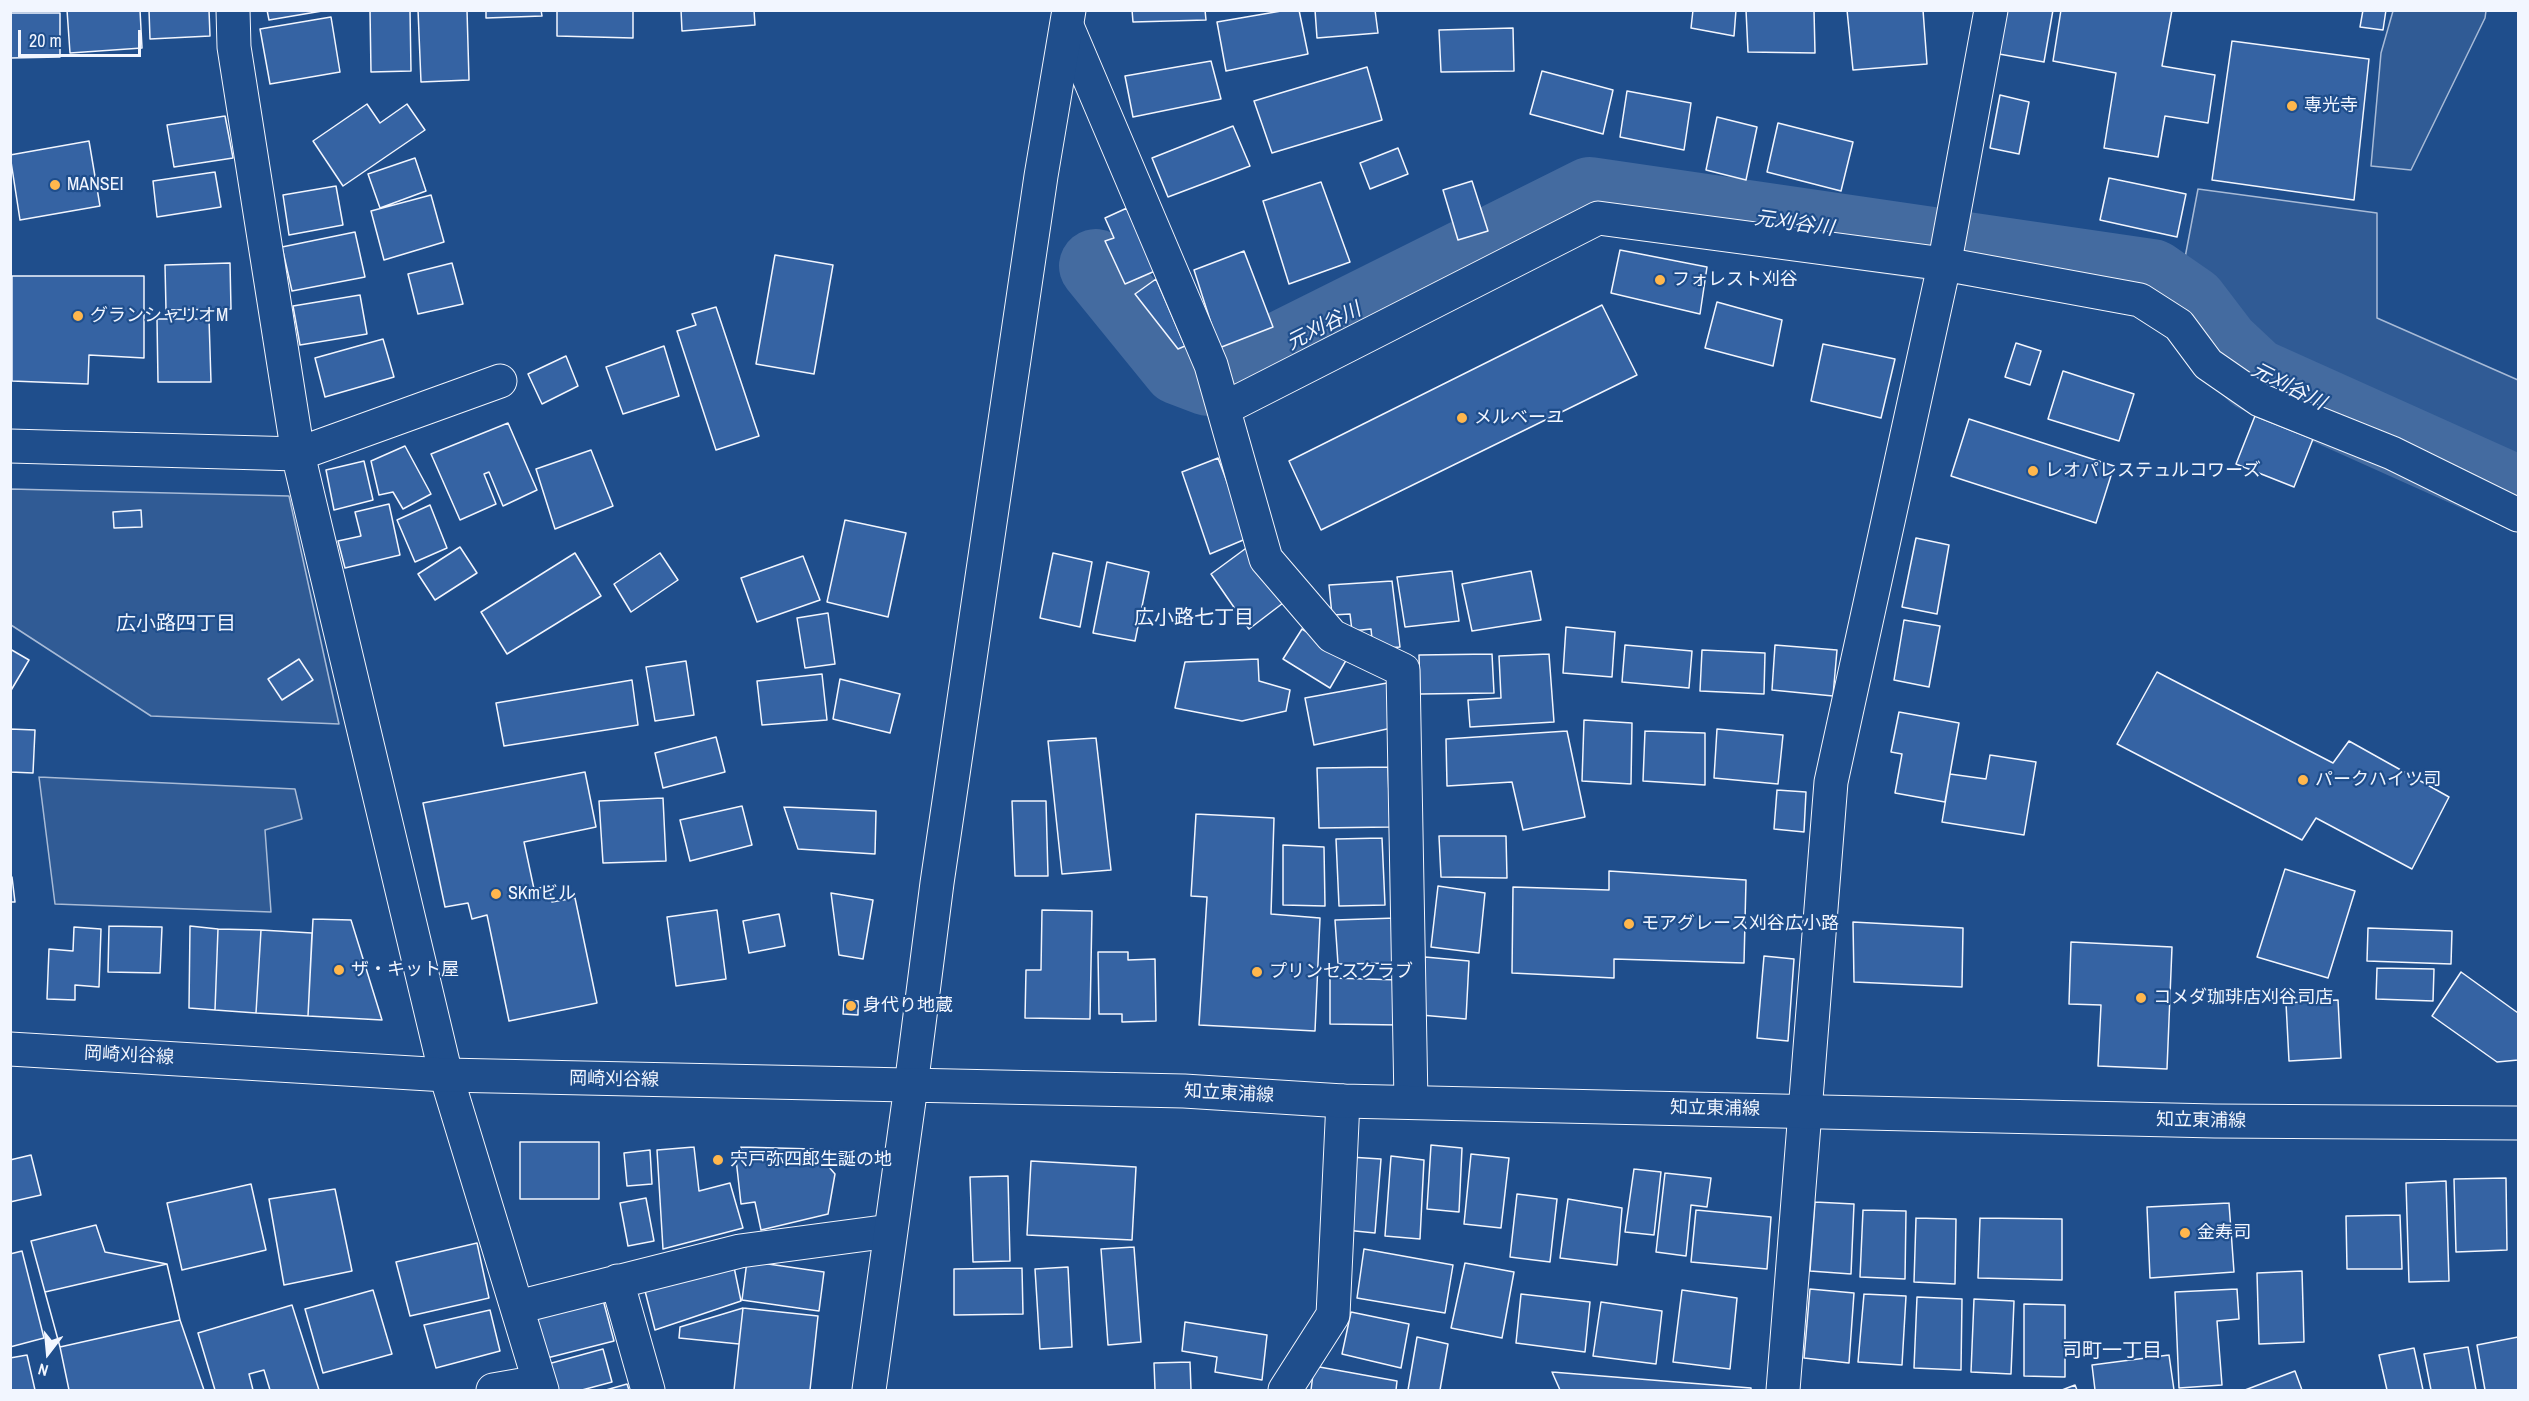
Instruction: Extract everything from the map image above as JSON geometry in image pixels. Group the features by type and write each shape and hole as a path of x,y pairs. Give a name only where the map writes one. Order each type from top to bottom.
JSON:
{"street":[{"path":"233,10 234,47 297,454 446,1075 487,1215 518,1306 540,1386 493,1390"},
{"path":"1783,1390 1831,782 1945,263 1991,10"},
{"path":"1068,18 1219,389 1266,559 1332,636 1403,670 1411,1102"},
{"path":"869,1390 942,847 1041,176 1068,18"},
{"path":"1219,389 1598,218 1945,263 2140,300 2179,325 2208,364 2260,400 2392,453 2518,515"},
{"path":"10,446 297,454 500,381"},
{"name":"岡崎刈谷線","path":"10,1049 446,1075 911,1086"},
{"name":"知立東浦線","path":"911,1086 1184,1091 1343,1101 2215,1121 2518,1123"},
{"path":"1285,1390 1333,1315 1343,1101"},
{"path":"518,1306 740,1251 890,1231"},
{"path":"617,1281 648,1390"}],"shaded area":[{"path":"2393,11 2486,11 2485,18 2411,170 2371,166 2381,53"},
{"path":"2198,189 2377,213 2377,318 2518,380 2518,461 2279,355 2180,284"},
{"path":"11,489 289,496 339,724 151,716 11,625"},
{"path":"39,777 295,789 302,819 265,830 271,912 55,904"}],"building":[{"path":"67,10 140,10 142,48 70,53"},
{"path":"149,10 209,10 210,36 150,39"},
{"path":"267,10 328,10 269,20"},
{"path":"370,10 410,10 411,71 371,72"},
{"path":"418,10 467,10 469,80 421,82"},
{"path":"486,10 541,10 542,16 486,18"},
{"path":"557,10 633,10 633,38 557,36"},
{"path":"681,10 754,10 755,25 682,31"},
{"path":"1132,10 1205,10 1206,20 1133,22"},
{"path":"1299,10 1308,54 1226,71 1217,22"},
{"path":"1315,10 1375,10 1378,33 1317,38"},
{"path":"1693,10 1736,10 1734,36 1691,28"},
{"path":"1746,10 1814,10 1815,53 1748,52"},
{"path":"1847,10 1923,10 1927,64 1853,70"},
{"path":"2006,10 2053,10 2044,62 1999,54"},
{"path":"2061,10 2172,10 2162,66 2215,75 2208,123 2165,116 2158,157 2104,148 2116,73 2053,61"},
{"path":"2363,10 2386,10 2383,30 2360,27"},
{"path":"10,13 60,13 60,57 10,58"},
{"path":"331,17 340,72 270,84 260,29"},
{"path":"1513,28 1514,71 1441,72 1439,30"},
{"path":"2232,41 2369,59 2354,200 2212,180"},
{"path":"1211,61 1221,99 1133,117 1125,76"},
{"path":"1367,67 1382,120 1272,153 1254,101"},
{"path":"1542,71 1613,90 1603,134 1530,114"},
{"path":"1627,91 1691,103 1684,150 1620,137"},
{"path":"2000,95 2029,102 2019,154 1990,148"},
{"path":"367,104 380,123 407,104 425,130 343,186 313,141"},
{"path":"225,116 233,158 174,167 167,125"},
{"path":"1717,117 1757,127 1746,180 1706,170"},
{"path":"1778,123 1853,142 1841,191 1767,172"},
{"path":"1233,126 1250,166 1168,197 1152,158"},
{"name":"MANSEI","path":"89,141 100,206 20,220 10,155"},
{"path":"1398,148 1408,174 1370,189 1360,163"},
{"path":"415,158 426,191 380,208 368,174"},
{"path":"215,172 221,207 157,217 153,181"},
{"path":"2109,178 2186,194 2177,237 2100,220"},
{"path":"1472,181 1488,231 1458,240 1443,190"},
{"path":"1321,182 1350,262 1289,284 1263,201"},
{"path":"336,186 343,225 289,235 283,195"},
{"path":"431,195 444,242 384,260 371,211"},
{"path":"1127,208 1155,271 1125,284 1105,241 1114,238 1105,218"},
{"path":"355,232 365,277 292,291 282,247"},
{"name":"フォレスト刈谷","path":"1620,250 1707,267 1700,314 1611,293"},
{"path":"1244,251 1273,327 1219,348 1194,270"},
{"path":"775,255 833,265 814,374 756,364"},
{"path":"230,263 231,309 166,310 165,265"},
{"path":"452,263 463,304 418,314 408,274"},
{"name":"グランシャリオM","path":"12,276 144,276 144,358 89,355 88,384 12,381"},
{"path":"1156,279 1185,346 1178,349 1135,294"},
{"path":"360,295 367,334 300,345 293,306"},
{"path":"1717,302 1782,320 1773,366 1705,348"},
{"name":"メルベーユ","path":"1602,305 1637,375 1321,530 1289,461"},
{"path":"716,307 759,436 716,450 677,331 696,325 692,314"},
{"path":"157,319 209,319 211,382 158,382"},
{"path":"383,339 394,377 325,397 315,358"},
{"path":"2016,343 2041,351 2030,385 2005,377"},
{"path":"1823,344 1895,359 1881,418 1811,401"},
{"path":"664,346 679,396 623,414 606,367"},
{"path":"566,356 578,386 542,404 528,374"},
{"path":"2063,371 2134,394 2119,441 2048,419"},
{"path":"2255,416 2313,439 2294,487 2236,464"},
{"name":"レオパレステュルコワーズ","path":"1969,419 2114,466 2096,523 1951,476"},
{"path":"508,423 537,490 503,506 489,472 484,474 496,504 460,520 431,454"},
{"path":"405,446 431,494 403,509 393,492 379,495 371,461"},
{"path":"591,450 613,506 555,529 536,469"},
{"path":"1218,458 1248,538 1210,554 1182,472"},
{"path":"364,461 373,500 334,510 326,470"},
{"path":"389,504 400,555 345,568 338,541 361,536 355,512"},
{"path":"430,505 447,548 415,562 397,520"},
{"path":"141,510 142,527 114,528 113,512"},
{"path":"845,520 906,533 888,617 827,602"},
{"path":"1916,538 1949,545 1937,614 1902,607"},
{"path":"1249,546 1287,600 1249,629 1211,574"},
{"path":"460,547 477,573 435,600 418,574"},
{"path":"575,553 601,596 507,654 481,612"},
{"path":"660,553 678,580 631,612 614,584"},
{"path":"1053,553 1092,562 1080,627 1040,618"},
{"path":"803,556 820,600 757,622 741,578"},
{"path":"1107,562 1149,572 1135,641 1093,633"},
{"path":"1452,571 1459,621 1405,627 1397,577"},
{"path":"1531,571 1541,620 1472,631 1462,584"},
{"path":"1392,581 1400,647 1373,649 1371,629 1352,631 1350,614 1332,615 1329,585"},
{"path":"828,613 835,664 805,668 797,618"},
{"path":"1904,620 1940,626 1929,687 1894,680"},
{"path":"1566,627 1615,632 1612,677 1563,673"},
{"path":"1302,629 1348,657 1330,688 1283,659"},
{"path":"1625,645 1692,651 1689,688 1622,682"},
{"path":"1775,645 1837,650 1833,696 1772,690"},
{"path":"10,649 29,660 10,692"},
{"path":"1702,650 1765,653 1764,694 1700,691"},
{"path":"1492,654 1494,693 1420,694 1419,655"},
{"path":"1549,654 1554,722 1470,727 1468,700 1501,698 1499,656"},
{"path":"299,659 313,680 282,700 268,679"},
{"path":"1258,659 1259,681 1290,690 1286,711 1242,721 1175,708 1185,662"},
{"path":"686,661 694,715 655,721 646,667"},
{"name":"パークハイツ司","path":"2157,672 2333,763 2349,741 2449,797 2412,869 2316,818 2302,840 2117,744"},
{"path":"822,674 827,720 762,725 757,681"},
{"path":"840,679 900,694 890,733 833,719"},
{"path":"632,680 638,725 504,746 496,703"},
{"path":"1387,683 1396,727 1314,745 1305,698"},
{"path":"1899,712 1959,723 1945,802 1895,793 1902,754 1891,752"},
{"path":"1584,720 1632,723 1631,784 1582,781"},
{"path":"10,729 35,730 33,773 10,772"},
{"path":"1717,729 1783,735 1778,784 1714,778"},
{"path":"1567,731 1585,817 1523,830 1512,782 1447,786 1446,739"},
{"path":"1645,731 1705,733 1705,785 1643,781"},
{"path":"716,737 725,772 663,788 655,753"},
{"path":"1096,738 1111,870 1062,874 1048,741"},
{"path":"1990,755 2036,762 2024,835 1942,822 1950,774 1986,779"},
{"path":"1388,767 1390,827 1319,828 1317,768"},
{"name":"SKmビル","path":"585,772 596,827 524,842 534,889 549,886 552,902 575,898 597,1003 509,1021 487,915 472,919 468,903 445,907 423,803"},
{"path":"1777,790 1806,792 1804,832 1774,829"},
{"path":"663,798 666,861 603,863 599,801"},
{"path":"1012,801 1046,801 1048,876 1015,876"},
{"path":"742,806 752,845 690,861 680,820"},
{"path":"784,807 876,811 875,854 798,849"},
{"path":"1196,814 1274,818 1271,914 1320,918 1315,1031 1199,1025 1207,897 1191,896"},
{"path":"1439,836 1506,836 1507,878 1441,877"},
{"path":"1382,838 1385,905 1339,906 1336,839"},
{"path":"1283,845 1324,847 1325,906 1283,905"},
{"path":"2285,869 2355,891 2328,978 2257,957"},
{"name":"モアグレース刈谷広小路","path":"1609,871 1746,880 1744,963 1614,959 1614,978 1512,973 1513,887 1609,890"},
{"path":"10,877 12,877 15,902 10,902"},
{"path":"1438,886 1485,893 1479,953 1431,947"},
{"path":"831,893 873,900 863,959 839,955"},
{"path":"717,910 726,979 676,986 667,917"},
{"path":"1042,910 1092,911 1090,1019 1025,1018 1026,970 1041,970"},
{"path":"779,914 785,946 749,953 743,921"},
{"path":"1396,918 1398,963 1338,964 1335,920"},
{"path":"313,919 351,920 382,1020 308,1016"},
{"path":"1853,922 1963,928 1962,987 1854,982"},
{"path":"109,926 162,927 160,973 108,972"},
{"path":"190,926 218,929 215,1010 189,1008"},
{"path":"74,927 101,929 99,987 75,985 75,1000 47,999 49,949 73,951"},
{"path":"2368,928 2452,931 2451,964 2367,961"},
{"path":"218,929 261,930 256,1013 215,1010"},
{"path":"261,930 312,933 308,1016 256,1013"},
{"path":"2071,942 2172,947 2167,1069 2098,1066 2101,1005 2069,1004"},
{"path":"1098,952 1128,952 1128,960 1155,959 1156,1021 1122,1022 1122,1014 1099,1014"},
{"path":"1764,956 1794,959 1788,1041 1757,1038"},
{"path":"1425,957 1469,961 1466,1019 1421,1015"},
{"path":"2377,968 2434,969 2433,1001 2376,999"},
{"path":"2461,972 2518,1013 2518,1060 2497,1062 2432,1016"},
{"path":"1330,978 1400,980 1399,1025 1330,1024"},
{"path":"844,1000 858,1001 858,1015 843,1014"},
{"path":"2338,1000 2341,1058 2289,1061 2286,1003"},
{"path":"520,1142 599,1142 599,1199 520,1199"},
{"path":"1431,1145 1462,1148 1459,1212 1427,1209"},
{"path":"694,1147 699,1191 730,1183 743,1228 663,1249 657,1150"},
{"path":"741,1147 813,1149 835,1174 828,1214 761,1230 755,1202 741,1204 736,1159 743,1159"},
{"path":"650,1150 652,1184 627,1186 624,1153"},
{"path":"1471,1154 1509,1158 1501,1228 1464,1224"},
{"path":"31,1155 41,1195 10,1202 10,1160"},
{"path":"1391,1156 1424,1160 1420,1239 1385,1236"},
{"path":"1350,1157 1381,1159 1375,1233 1345,1230"},
{"path":"1031,1161 1136,1167 1132,1240 1027,1235"},
{"path":"1634,1169 1661,1172 1654,1235 1625,1232"},
{"path":"1665,1173 1711,1178 1707,1207 1691,1205 1686,1256 1656,1252"},
{"path":"1008,1176 1010,1261 973,1262 970,1177"},
{"path":"2506,1178 2507,1250 2456,1252 2454,1179"},
{"path":"2446,1181 2449,1281 2409,1282 2406,1183"},
{"path":"251,1184 266,1250 182,1270 167,1203"},
{"path":"335,1189 352,1271 284,1285 269,1199"},
{"path":"1517,1194 1557,1199 1550,1262 1510,1257"},
{"path":"646,1198 654,1241 628,1246 620,1203"},
{"path":"1568,1199 1622,1208 1617,1265 1560,1258"},
{"path":"1815,1202 1854,1204 1851,1274 1810,1271"},
{"path":"2229,1203 2234,1272 2150,1278 2147,1207"},
{"path":"1696,1210 1771,1217 1767,1269 1691,1262"},
{"path":"1863,1210 1906,1211 1905,1279 1860,1277"},
{"path":"2400,1215 2402,1269 2347,1269 2346,1216"},
{"path":"1916,1218 1956,1219 1955,1284 1914,1282"},
{"path":"1980,1218 2062,1219 2062,1280 1978,1278"},
{"path":"96,1225 105,1252 167,1264 180,1320 60,1347 31,1241"},
{"path":"477,1243 489,1298 410,1316 396,1262"},
{"path":"1134,1247 1141,1342 1108,1345 1101,1249"},
{"path":"1364,1249 1453,1265 1445,1313 1357,1298"},
{"path":"22,1251 44,1338 10,1347 10,1254"},
{"path":"747,1261 824,1272 819,1311 742,1300"},
{"path":"1465,1263 1514,1272 1502,1338 1451,1328"},
{"path":"167,1264 180,1320 60,1347 45,1292"},
{"path":"734,1267 741,1301 655,1330 644,1287"},
{"path":"1068,1267 1072,1347 1040,1349 1035,1269"},
{"path":"1022,1268 1023,1314 954,1315 954,1269"},
{"path":"2302,1271 2304,1342 2259,1344 2257,1273"},
{"path":"1810,1289 1854,1293 1849,1363 1804,1358"},
{"path":"2237,1289 2239,1319 2217,1321 2222,1385 2179,1388 2175,1292"},
{"path":"373,1290 392,1354 323,1373 305,1309"},
{"path":"1682,1290 1737,1298 1730,1369 1673,1362"},
{"path":"1521,1294 1590,1302 1585,1352 1516,1343"},
{"path":"1864,1294 1906,1296 1902,1365 1858,1362"},
{"path":"602,1296 614,1341 543,1359 532,1315"},
{"path":"1917,1297 1962,1299 1961,1370 1914,1368"},
{"path":"1974,1299 2014,1301 2011,1374 1971,1372"},
{"path":"1601,1302 1662,1311 1656,1364 1593,1356"},
{"path":"2024,1304 2065,1305 2065,1377 2024,1376"},
{"path":"292,1305 319,1390 270,1390 264,1370 249,1374 253,1390 215,1390 198,1333"},
{"path":"743,1308 818,1316 810,1390 734,1390"},
{"path":"743,1308 739,1344 679,1338 680,1327"},
{"path":"490,1310 500,1351 436,1368 424,1325"},
{"path":"1351,1312 1409,1324 1401,1368 1342,1354"},
{"path":"180,1320 204,1390 69,1390 60,1347"},
{"path":"1185,1322 1267,1335 1262,1380 1215,1372 1217,1357 1182,1351"},
{"path":"1417,1337 1448,1344 1440,1390 1408,1390"},
{"path":"2518,1337 2518,1390 2485,1390 2477,1345"},
{"path":"2468,1347 2476,1390 2431,1390 2424,1354"},
{"path":"2414,1348 2423,1390 2387,1390 2379,1355"},
{"path":"603,1349 612,1382 582,1390 556,1390 548,1364"},
{"path":"27,1355 35,1390 10,1390 10,1358"},
{"path":"2169,1355 2174,1390 2095,1390 2092,1365"},
{"path":"1190,1362 1191,1390 1155,1390 1154,1363"},
{"path":"1314,1366 1397,1381 1396,1390 1311,1390"},
{"path":"2295,1371 2302,1390 2245,1390"},
{"path":"1552,1372 1751,1388 1751,1390 1560,1390"},
{"path":"627,1384 629,1390 606,1390"},
{"path":"2075,1385 2077,1390 2062,1390"}],"waterway":[{"name":"元刈谷川","path":"1096,266 1179,368 1208,379 1223,377 1590,194 2152,276 2191,303 2223,345 2255,375 2518,493"}],"place":[{"name":"専光寺","path":"2292,106"},
{"name":"MANSEI","path":"55,185"},
{"name":"フォレスト刈谷","path":"1660,280"},
{"name":"グランシャリオM","path":"78,316"},
{"name":"メルベーユ","path":"1462,418"},
{"name":"レオパレステュルコワーズ","path":"2033,471"},
{"name":"パークハイツ司","path":"2303,780"},
{"name":"SKmビル","path":"496,894"},
{"name":"モアグレース刈谷広小路","path":"1629,924"},
{"name":"ザ・キット屋","path":"339,970"},
{"name":"プリンセスクラブ","path":"1257,972"},
{"name":"コメダ珈琲店刈谷司店","path":"2141,998"},
{"name":"身代り地蔵","path":"851,1006"},
{"name":"宍戸弥四郎生誕の地","path":"718,1160"},
{"name":"金寿司","path":"2185,1233"}],"district":[{"name":"広小路七丁目","path":"1194,619"},
{"name":"広小路四丁目","path":"176,625"},
{"name":"司町一丁目","path":"2112,1352"}]}
